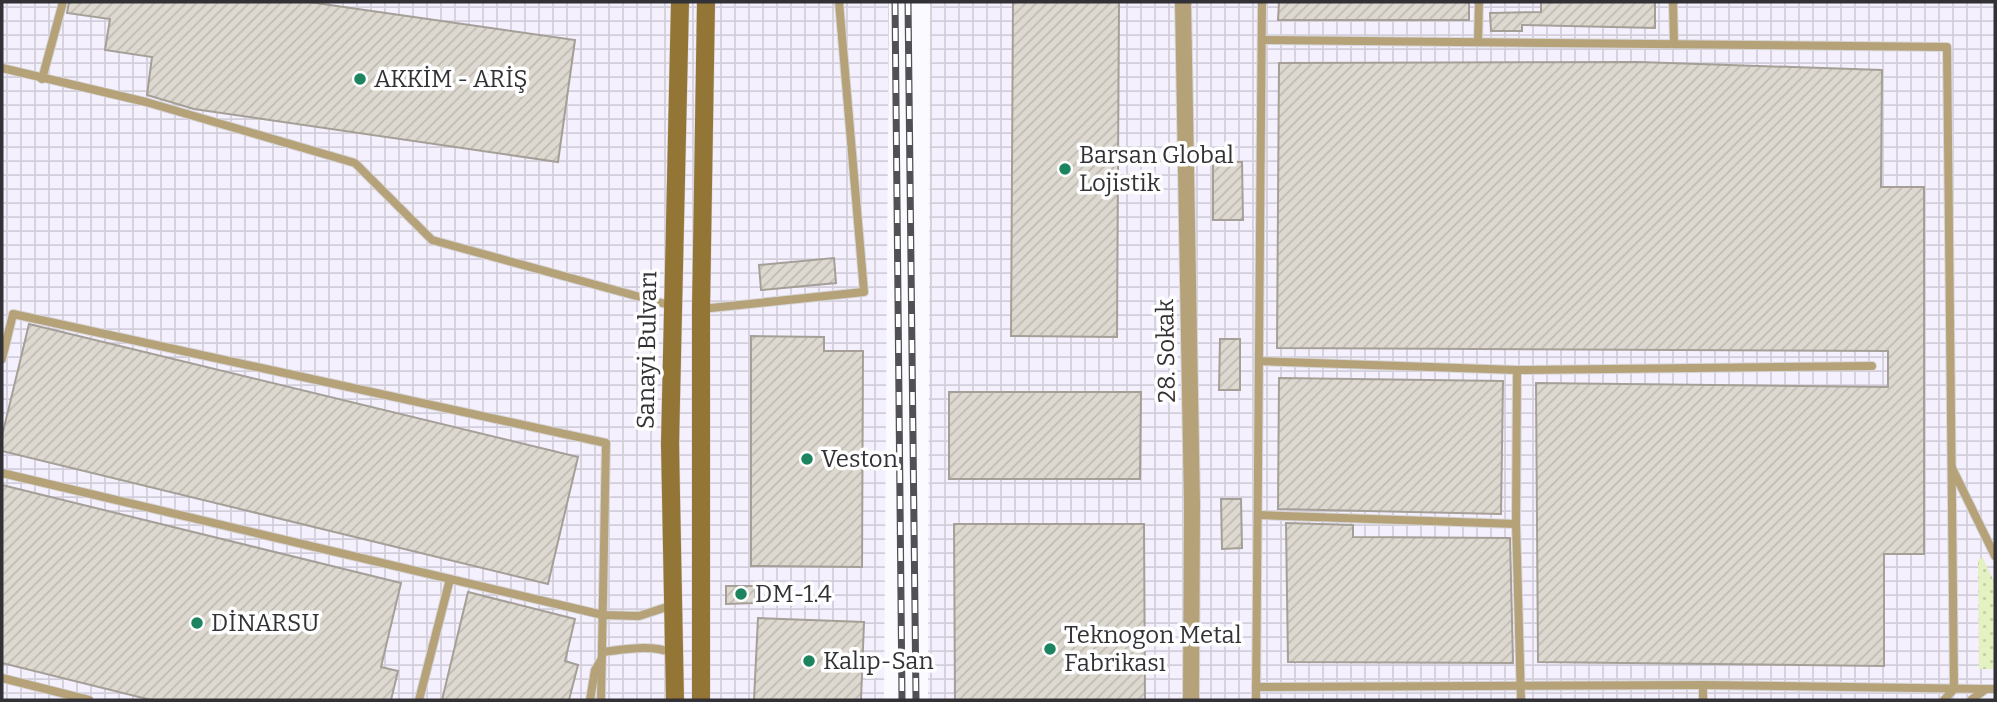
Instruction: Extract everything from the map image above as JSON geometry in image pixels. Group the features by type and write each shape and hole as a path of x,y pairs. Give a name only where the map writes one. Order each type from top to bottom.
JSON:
{"main road":[{"name":"Sanayi Bulvarı","path":"675,700 670,444 680,2"},
{"path":"701,700 701,309 706,2"}],"street":[{"name":"28. Sokak","path":"1183,2 1192,504 1191,700"}],"lane":[{"path":"42,79 63,2"},
{"path":"701,309 864,292 839,2"},
{"path":"1256,700 1262,2"},
{"path":"1478,42 1479,2"},
{"path":"1673,2 1674,44"},
{"path":"1262,40 1947,47 1954,689 1944,700"},
{"path":"2,68 146,102 355,163 432,240 673,306"},
{"path":"2,359 13,314 607,443 601,700"},
{"path":"1259,361 1517,370 1872,366"},
{"path":"1517,370 1516,524 1521,700"},
{"path":"1950,464 1995,556"},
{"path":"2,473 603,615 639,615 673,605"},
{"path":"1259,515 1516,524"},
{"path":"419,700 450,579"},
{"path":"602,654 640,647 660,648 674,653"},
{"path":"590,700 595,670 602,654"},
{"path":"2,678 89,700"},
{"path":"1256,687 1703,685 1991,689"},
{"path":"1703,685 1703,700"},
{"path":"1971,700 1991,689"}],"shaded area":[{"path":"2,2 889,2 884,700 2,700"},
{"path":"930,2 1995,2 1995,700 928,700"}],"green space":[{"path":"1983,558 1995,584 1995,669 1979,669 1978,560"}],"building":[{"name":"AKKİM - ARİŞ","path":"69,2 309,2 575,40 558,162 194,109 147,95 152,57 105,50 110,19 67,13"},
{"name":"Barsan Global Lojistik","path":"1013,2 1119,2 1117,337 1011,336"},
{"path":"1279,2 1469,2 1469,20 1278,20"},
{"path":"1541,2 1655,2 1655,28 1522,25 1522,31 1491,31 1490,13 1541,12"},
{"path":"1639,62 1882,70 1881,187 1924,187 1924,554 1884,554 1884,666 1538,662 1536,383 1888,387 1888,351 1277,348 1279,63"},
{"path":"1213,162 1242,162 1243,220 1213,220"},
{"path":"834,258 836,283 761,290 759,265"},
{"path":"29,324 578,457 548,584 2,451 2,436"},
{"name":"Veston","path":"751,336 824,337 824,351 863,351 862,567 751,566"},
{"path":"1220,339 1240,339 1240,390 1219,390"},
{"path":"1279,378 1503,381 1501,514 1278,509"},
{"path":"949,392 1141,392 1140,479 949,479"},
{"name":"DİNARSU","path":"2,485 401,583 381,667 398,671 391,700 151,700 2,663"},
{"path":"1221,499 1241,499 1242,548 1222,549"},
{"path":"1286,523 1353,525 1353,537 1510,538 1513,663 1288,662"},
{"name":"Teknogon Metal Fabrikası","path":"954,524 1144,524 1145,700 955,700"},
{"name":"DM-1.4","path":"726,586 755,586 755,603 726,604"},
{"path":"468,592 575,619 565,661 578,665 569,700 442,700"},
{"name":"Kalıp-San","path":"758,618 864,622 861,700 754,700"}],"railway":[{"path":"895,2 902,700"},
{"path":"908,2 916,700"}],"place":[{"name":"AKKİM - ARİŞ","path":"360,79"},
{"name":"Barsan Global Lojistik","path":"1065,169"},
{"name":"Veston","path":"807,459"},
{"name":"DM-1.4","path":"741,594"},
{"name":"DİNARSU","path":"197,623"},
{"name":"Teknogon Metal Fabrikası","path":"1050,649"},
{"name":"Kalıp-San","path":"809,661"}]}
